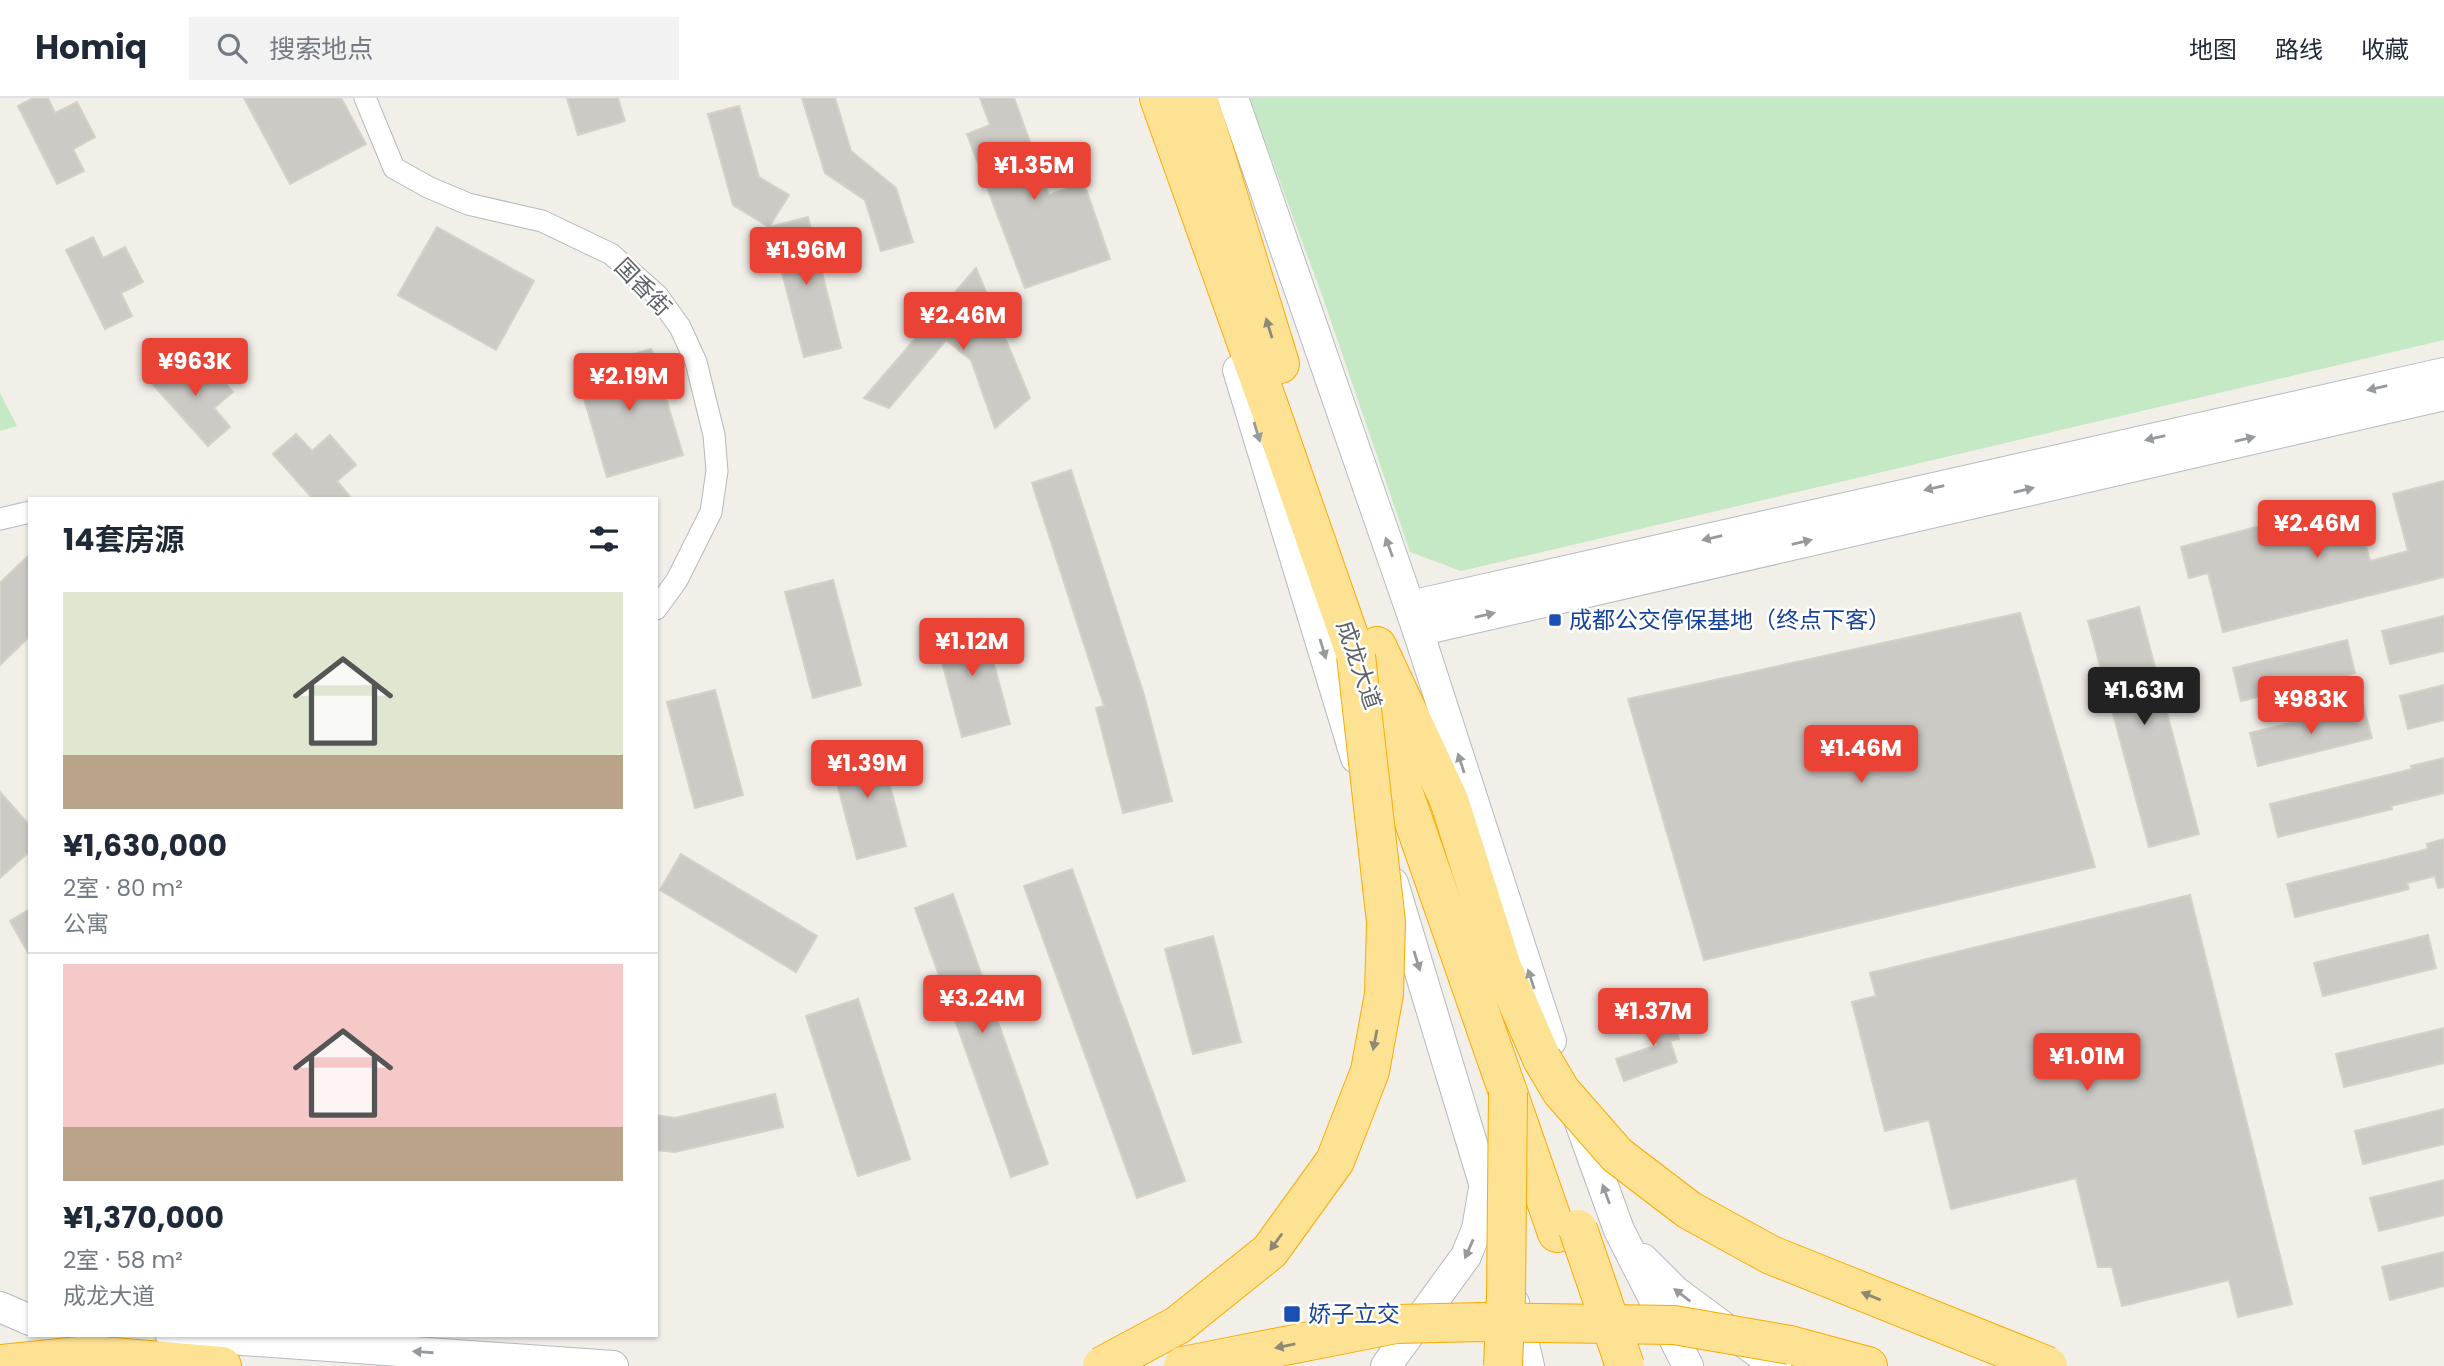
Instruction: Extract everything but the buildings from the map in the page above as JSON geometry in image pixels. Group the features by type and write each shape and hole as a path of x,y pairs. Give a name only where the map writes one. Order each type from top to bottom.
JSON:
{"highway":[{"name":"成龙大道","path":"1159,98 1178,154 1279,398 1568,1231"},
{"name":"成龙大道","path":"1198,98 1279,398"},
{"name":"成龙大道","path":"1367,651 1508,1092 1568,1231"},
{"path":"1367,651 1449,800 1502,967 1542,1059 1561,1091 1617,1155 1689,1210 1771,1255 2048,1366"},
{"path":"1102,1366 1178,1325 1270,1251 1335,1161 1370,1071 1384,994 1387,922 1367,651"},
{"path":"1503,1366 1508,1092"},
{"path":"1568,1231 1604,1366"},
{"path":"1568,1231 1625,1366"},
{"path":"1916,1314 1997,1366"},
{"path":"1317,1366 1377,1343 1483,1322"},
{"path":"1183,1366 1396,1324 1483,1322 1674,1325 1783,1355 1839,1366"},
{"path":"0,1364 89,1355 222,1366"},
{"path":"1783,1355 1868,1366"}],"main road":[{"path":"1233,98 1414,618 1558,1062 1619,1230 1688,1366"},
{"path":"1178,154 1215,295 1485,1183 1529,1366"},
{"path":"1414,618 2444,373"},
{"path":"1414,618 2444,395"},
{"path":"1386,1366 1466,1256 1477,1229 1485,1183"},
{"path":"1619,1230 1649,1267 1675,1291 1783,1355"},
{"path":"0,1307 28,1319"},
{"path":"0,1324 28,1326"},
{"path":"200,1337 613,1366"}],"street":[{"name":"国香街","path":"365,98 394,168 428,187 468,204 542,221 611,254 657,295 680,327 696,362 714,435 717,471 711,512 677,580 658,606"},
{"path":"0,519 28,512"}],"green space":[{"path":"1249,98 2444,98 2444,340 1461,571 1410,552 1323,298"},
{"path":"0,393 17,426 0,431"}],"place":[{"name":"成都公交停保基地（终点下客）","path":"1555,620"},
{"name":"娇子立交","path":"1292,1314"}]}
